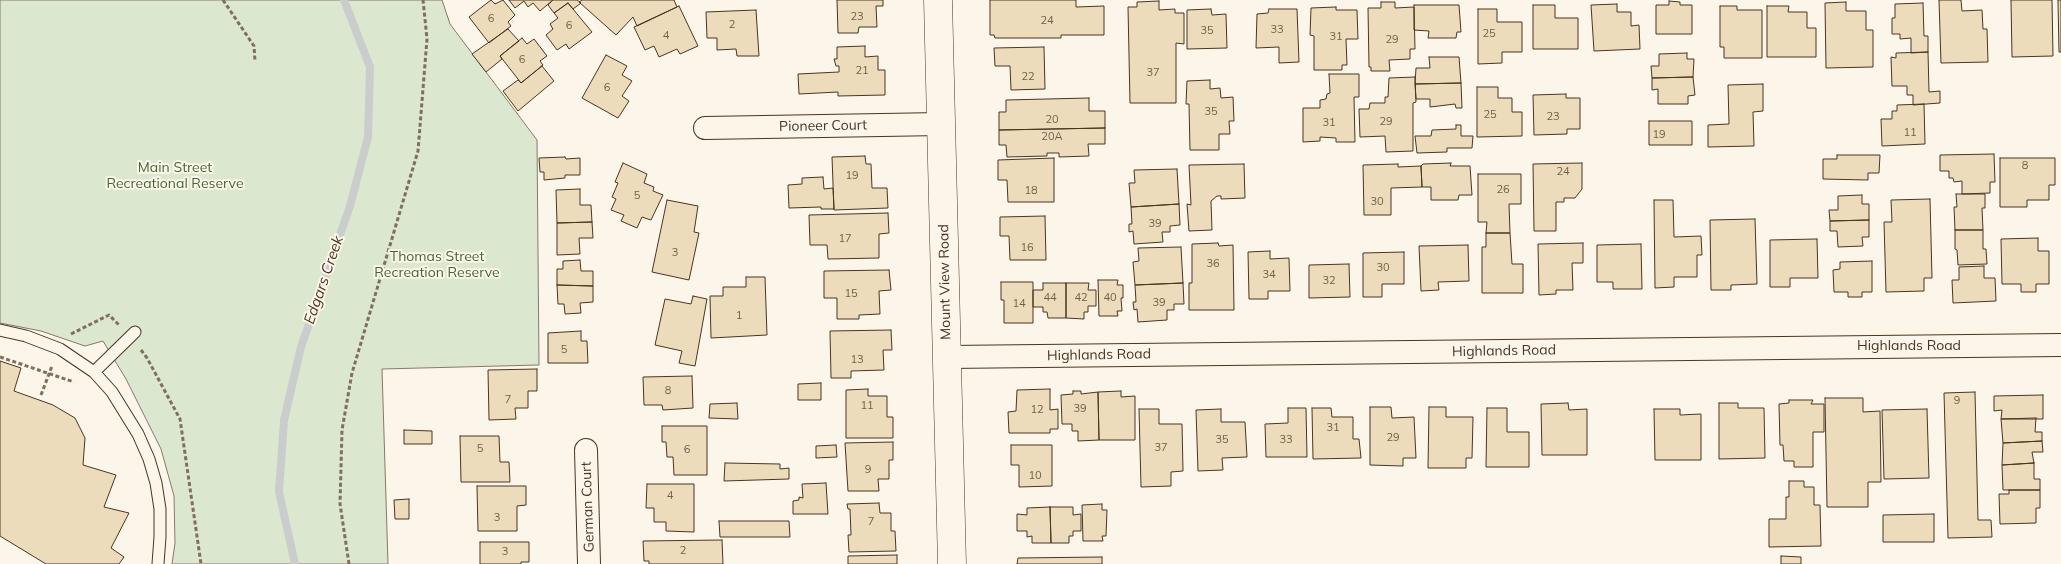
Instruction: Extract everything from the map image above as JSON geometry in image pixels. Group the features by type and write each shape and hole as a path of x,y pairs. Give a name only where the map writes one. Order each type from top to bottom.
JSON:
{"street":[{"name":"Mount View Road","path":"938,0 952,564"},
{"name":"Pioneer Court","path":"705,128 941,124"},
{"name":"Highlands Road","path":"947,357 2061,345"},
{"name":"German Court","path":"586,450 589,564"}],"lane":[{"path":"0,330 26,336 60,349 94,372 112,392 128,416 149,459 156,483 160,509 158,564"},
{"path":"94,372 133,335"}],"path":[{"path":"223,0 254,46 254,61"},
{"path":"349,564 340,504 342,430 352,373 418,151 427,39 423,0"},
{"path":"68,335 110,315 133,335 147,358 180,419 201,564"},
{"path":"0,357 81,385"},
{"path":"41,395 54,363"}],"green space":[{"name":"Main Street Recreational Reserve","path":"0,0 442,0 450,24 537,140 539,365 382,369 388,564 172,564 175,543 174,496 161,449 126,379 103,341 85,346 41,331 0,323"}],"building":[{"path":"491,0 495,4 503,0 515,15 508,22 511,26 489,43 469,17"},
{"path":"509,0 553,0 540,11 533,3 528,7 524,1 515,8"},
{"path":"553,0 577,0 581,3 573,9 568,3 554,13 548,5"},
{"path":"582,0 674,0 677,7 637,26 633,17 616,35 579,2"},
{"path":"837,0 883,0 883,6 876,6 877,27 859,27 858,33 838,33"},
{"path":"990,0 1076,0 1076,7 1104,6 1104,35 1061,35 1061,38 995,38 994,35 990,35"},
{"path":"1939,0 1961,0 1962,11 1982,10 1983,29 1987,29 1988,62 1941,63"},
{"path":"2011,0 2052,0 2053,56 2012,57"},
{"path":"2058,0 2061,0 2061,52 2059,52"},
{"path":"1159,1 1159,10 1175,9 1175,13 1184,13 1184,44 1176,43 1176,103 1130,103 1128,7 1137,7 1137,2"},
{"path":"1669,1 1680,2 1680,5 1692,5 1692,34 1656,34 1656,5 1669,5"},
{"path":"1381,2 1395,2 1395,8 1414,7 1415,49 1410,49 1410,59 1389,60 1390,71 1371,71 1371,67 1369,67 1368,8 1381,8"},
{"path":"1846,2 1846,11 1866,11 1866,30 1873,30 1873,67 1826,68 1825,3"},
{"path":"568,3 592,32 569,49 566,44 557,50 546,35 553,29 550,24 558,18 554,13"},
{"path":"1923,3 1924,36 1928,36 1928,52 1911,53 1911,38 1900,39 1900,34 1892,34 1892,18 1895,18 1895,4"},
{"path":"1617,4 1617,12 1631,12 1631,26 1639,25 1640,49 1594,51 1591,5"},
{"path":"1414,5 1459,5 1461,32 1457,32 1456,38 1428,38 1429,31 1414,30"},
{"path":"1533,5 1555,5 1555,18 1578,18 1578,49 1533,49"},
{"path":"679,6 698,46 680,54 677,49 659,57 654,46 645,50 634,27"},
{"path":"1720,6 1737,6 1737,10 1762,10 1762,58 1724,58 1724,47 1720,47"},
{"path":"1767,6 1789,6 1788,12 1807,12 1807,28 1816,28 1816,57 1767,57"},
{"path":"1336,7 1336,10 1357,10 1358,39 1346,39 1347,65 1342,65 1342,70 1314,70 1314,36 1310,35 1311,8"},
{"path":"1211,9 1212,15 1226,14 1227,48 1187,49 1187,10"},
{"path":"1269,9 1297,9 1299,62 1279,63 1279,47 1256,48 1257,14 1268,13"},
{"path":"1478,9 1497,9 1497,22 1522,22 1522,52 1502,52 1502,63 1478,64"},
{"path":"756,10 759,56 737,56 736,49 717,50 717,38 707,38 706,12"},
{"path":"508,29 519,41 500,56 502,59 486,72 472,54"},
{"path":"522,38 527,44 534,39 547,56 540,61 543,65 521,83 500,56"},
{"path":"865,46 865,57 878,56 878,70 885,70 885,95 838,96 838,92 799,94 798,74 839,72 839,66 836,66 834,59 837,59 837,47"},
{"path":"1044,47 1045,89 1011,90 1010,66 995,66 994,48"},
{"path":"1928,52 1929,92 1940,91 1940,103 1913,105 1913,95 1907,95 1907,86 1892,86 1891,57 1896,58 1896,53"},
{"path":"1687,53 1687,59 1694,59 1693,77 1652,78 1651,66 1659,66 1659,54"},
{"path":"606,55 627,66 622,75 632,81 622,96 629,101 618,118 582,98"},
{"path":"1429,57 1459,57 1461,83 1415,84 1416,68 1430,68"},
{"path":"542,66 554,81 518,111 503,91 518,80 521,83"},
{"path":"1329,74 1359,74 1359,97 1354,97 1355,142 1336,142 1336,138 1320,137 1320,141 1303,142 1303,108 1320,108 1320,100 1326,99 1327,94 1330,93"},
{"path":"1415,77 1416,102 1413,103 1413,151 1386,152 1385,136 1360,137 1359,109 1369,109 1370,103 1385,103 1385,97 1388,97 1389,78"},
{"path":"1693,77 1695,95 1688,96 1688,104 1658,104 1658,89 1652,90 1652,78"},
{"path":"1210,80 1210,89 1220,88 1221,98 1233,97 1234,121 1229,121 1230,134 1219,134 1219,150 1190,150 1189,104 1186,104 1187,81"},
{"path":"1461,83 1462,108 1456,108 1455,104 1430,107 1430,99 1416,99 1415,84"},
{"path":"1763,84 1763,111 1753,112 1754,146 1708,147 1708,125 1729,124 1728,85"},
{"path":"1477,87 1498,87 1498,98 1512,98 1512,112 1522,112 1522,136 1477,137"},
{"path":"1566,94 1566,98 1580,98 1580,129 1567,129 1567,134 1534,135 1533,95"},
{"path":"1089,98 1089,111 1105,111 1105,128 999,130 999,112 1006,112 1006,100"},
{"path":"1924,104 1925,144 1882,146 1881,119 1892,119 1892,111 1897,111 1897,105"},
{"path":"1649,121 1692,121 1692,145 1649,145"},
{"path":"1456,125 1461,125 1461,136 1473,136 1472,148 1447,148 1447,152 1417,153 1415,136 1431,136 1432,130 1456,129"},
{"path":"1105,128 1105,144 1088,144 1089,156 1059,157 1059,153 1047,153 1047,156 1007,157 1006,145 999,145 999,130"},
{"path":"1994,154 1995,182 1990,182 1990,193 1962,194 1962,181 1954,182 1953,178 1949,178 1949,171 1940,171 1940,155"},
{"path":"1837,155 1880,155 1879,173 1868,173 1868,180 1823,179 1823,159 1837,159"},
{"path":"865,156 866,164 871,164 872,188 887,188 888,208 834,210 832,157"},
{"path":"565,157 566,159 580,158 580,175 565,175 565,178 544,180 544,172 540,172 539,158"},
{"path":"1054,158 1054,202 1008,202 1007,180 998,180 998,160"},
{"path":"2000,158 2055,158 2055,185 2049,185 2049,200 2027,200 2027,207 2000,207"},
{"path":"623,163 647,174 644,183 654,187 653,191 663,195 651,220 642,217 637,228 621,221 624,215 611,210 616,199 612,197 618,183 615,182"},
{"path":"1451,163 1450,166 1470,166 1472,195 1459,195 1458,200 1431,200 1431,187 1422,187 1421,166 1423,164"},
{"path":"1582,163 1582,189 1575,198 1564,198 1564,202 1556,202 1556,231 1534,231 1533,164"},
{"path":"1244,164 1245,198 1221,199 1221,196 1217,196 1211,201 1212,230 1189,231 1187,204 1191,205 1189,165"},
{"path":"1398,164 1398,167 1421,166 1422,187 1391,188 1391,215 1364,215 1363,165"},
{"path":"1177,169 1179,204 1131,207 1129,183 1135,183 1134,170"},
{"path":"1478,174 1521,174 1521,204 1509,204 1510,233 1486,233 1487,222 1478,222"},
{"path":"823,177 824,189 833,188 834,209 821,209 821,207 789,208 788,185 802,184 802,178"},
{"path":"580,189 580,205 591,205 592,222 557,223 556,190"},
{"path":"1956,194 1985,194 1985,208 1982,208 1983,230 1955,230 1954,207 1957,207"},
{"path":"1862,195 1862,204 1869,204 1869,220 1830,221 1829,210 1838,210 1838,196"},
{"path":"1930,199 1932,278 1924,278 1924,291 1886,292 1884,222 1892,222 1891,200"},
{"path":"667,200 698,206 694,232 699,233 689,280 652,272"},
{"path":"1654,200 1673,200 1674,237 1701,236 1702,255 1697,255 1697,277 1674,277 1674,287 1655,288"},
{"path":"1179,204 1180,225 1170,226 1170,232 1162,232 1163,242 1134,244 1133,231 1129,232 1129,224 1132,224 1131,207"},
{"path":"888,213 889,233 879,234 879,258 828,259 827,245 810,245 809,215"},
{"path":"1045,216 1046,260 1010,260 1009,236 1000,236 1000,217"},
{"path":"1755,219 1757,284 1731,285 1731,290 1711,290 1710,220"},
{"path":"1869,220 1869,237 1862,237 1863,246 1838,247 1837,231 1830,231 1830,221"},
{"path":"592,222 593,238 579,238 580,254 557,255 557,223"},
{"path":"1955,230 1983,230 1983,249 1986,249 1987,264 1958,265 1957,250 1955,249"},
{"path":"1486,233 1510,233 1512,264 1523,264 1523,293 1482,293 1482,247 1486,247"},
{"path":"2038,238 2038,251 2049,251 2049,284 2036,284 2036,292 2021,292 2021,284 2002,284 2001,239"},
{"path":"1817,239 1818,278 1790,278 1790,287 1770,287 1770,240"},
{"path":"1218,243 1219,246 1233,245 1234,310 1189,310 1189,283 1192,283 1192,244"},
{"path":"1583,243 1583,263 1572,263 1573,290 1556,290 1556,294 1539,295 1538,244"},
{"path":"1641,244 1642,289 1613,289 1613,282 1597,282 1597,245"},
{"path":"1468,245 1469,281 1438,282 1439,290 1421,291 1419,246"},
{"path":"1181,247 1183,283 1135,285 1133,262 1139,261 1138,248"},
{"path":"1270,251 1270,259 1289,258 1290,291 1268,291 1268,299 1249,299 1248,252"},
{"path":"1404,252 1404,284 1382,284 1382,297 1363,297 1363,253"},
{"path":"580,260 581,271 593,271 593,286 557,285 557,269 563,269 563,261"},
{"path":"1872,261 1872,292 1862,292 1862,297 1848,297 1848,292 1834,292 1833,270 1840,269 1840,262"},
{"path":"1349,264 1350,297 1309,298 1309,265"},
{"path":"1984,266 1984,278 1995,278 1996,301 1953,303 1952,280 1959,280 1959,267"},
{"path":"889,270 891,290 879,291 880,314 859,315 859,319 837,319 837,298 824,298 824,271"},
{"path":"746,277 765,277 767,335 711,338 710,296 723,296 723,287 746,287"},
{"path":"1098,280 1118,280 1117,285 1123,285 1122,311 1117,311 1118,316 1099,316"},
{"path":"1001,282 1033,282 1033,323 1004,323 1004,300 1001,300"},
{"path":"1043,283 1066,283 1066,318 1048,318 1047,312 1043,312 1043,307 1033,307 1033,290 1043,290"},
{"path":"1066,283 1089,283 1088,290 1096,290 1096,306 1088,306 1088,312 1084,312 1084,319 1066,318"},
{"path":"1183,283 1184,304 1174,304 1174,310 1167,310 1167,320 1138,322 1137,309 1134,310 1133,302 1136,302 1135,285"},
{"path":"557,285 593,286 593,302 580,303 581,313 565,314 564,304 558,304"},
{"path":"693,296 707,299 695,366 679,363 682,351 655,345 665,299 691,304"},
{"path":"891,330 892,350 883,350 884,370 851,371 851,378 831,378 830,331"},
{"path":"581,331 581,341 587,341 588,363 548,363 548,333"},
{"path":"0,361 21,368 14,391 53,405 75,418 85,438 83,465 116,475 104,507 129,513 111,548 124,557 119,564 46,564 0,536"},
{"path":"537,369 537,391 528,391 528,408 515,408 516,419 489,420 488,370"},
{"path":"692,376 693,408 663,410 662,405 644,405 643,377"},
{"path":"821,383 821,400 798,400 798,384"},
{"path":"868,389 868,396 887,396 887,417 893,417 893,438 846,438 846,390"},
{"path":"1050,389 1050,410 1058,409 1058,429 1050,429 1050,433 1009,433 1008,412 1016,411 1017,390"},
{"path":"1073,391 1081,391 1081,394 1098,392 1099,440 1078,441 1078,431 1072,431 1072,424 1062,424 1061,395 1073,394"},
{"path":"1121,391 1121,397 1135,396 1135,440 1099,440 1098,392"},
{"path":"1975,392 1978,520 1991,520 1992,537 1948,538 1944,393"},
{"path":"2043,395 2043,419 2001,419 2002,410 1994,411 1994,396"},
{"path":"1825,398 1863,398 1863,412 1880,411 1881,482 1868,482 1868,507 1827,507"},
{"path":"1789,400 1813,400 1811,404 1824,404 1824,432 1813,432 1813,467 1794,467 1794,461 1784,461 1783,445 1780,445 1779,404 1789,403"},
{"path":"737,403 738,419 709,418 710,404"},
{"path":"1568,403 1569,410 1587,409 1587,455 1542,455 1541,404"},
{"path":"1719,403 1738,403 1738,408 1764,408 1765,458 1719,459"},
{"path":"1370,407 1391,407 1392,418 1414,417 1416,458 1403,458 1403,466 1370,465"},
{"path":"1429,407 1446,407 1446,417 1473,417 1472,458 1466,458 1466,468 1428,468"},
{"path":"1288,408 1306,408 1307,457 1266,457 1265,424 1288,423"},
{"path":"1312,408 1331,408 1332,417 1353,417 1353,439 1359,439 1361,458 1313,459"},
{"path":"1487,408 1507,408 1507,432 1529,432 1529,467 1486,467"},
{"path":"1139,409 1159,409 1159,424 1182,424 1183,471 1171,472 1171,486 1141,487"},
{"path":"1221,409 1221,422 1245,422 1247,457 1222,458 1223,470 1198,471 1196,410"},
{"path":"1654,409 1680,409 1680,415 1701,414 1701,460 1655,460"},
{"path":"1927,409 1929,478 1884,479 1882,410"},
{"path":"2036,418 2035,432 2042,432 2042,441 2003,443 2001,419"},
{"path":"662,426 707,426 707,475 674,475 673,457 667,457 666,442 662,442"},
{"path":"404,430 432,431 432,444 404,444"},
{"path":"460,436 499,436 500,462 509,462 510,482 461,482"},
{"path":"2042,441 2043,452 2032,452 2034,463 2002,465 2003,443"},
{"path":"893,442 893,460 889,460 889,479 878,479 879,491 848,491 845,443"},
{"path":"836,445 837,457 816,458 816,446"},
{"path":"1011,445 1052,445 1052,486 1019,487 1019,465 1011,465"},
{"path":"725,463 780,464 780,469 789,468 789,479 724,481"},
{"path":"2034,463 2034,479 2040,479 2040,490 2003,490 2002,465"},
{"path":"1789,481 1804,481 1804,487 1814,487 1814,505 1820,505 1821,546 1769,547 1769,519 1786,519 1786,497 1789,497"},
{"path":"826,483 828,514 793,514 793,501 799,500 799,497 803,498 802,484"},
{"path":"647,484 694,484 694,532 666,531 666,522 654,522 654,508 646,508"},
{"path":"477,486 526,486 526,505 517,506 517,531 478,531"},
{"path":"2009,490 2040,490 2040,508 2036,508 2036,523 2000,524 1999,494 2009,494"},
{"path":"409,499 409,519 395,519 394,500"},
{"path":"879,503 880,513 891,513 891,531 895,531 896,551 849,552 848,535 851,535 850,509 848,509 847,504"},
{"path":"1102,504 1102,510 1107,510 1106,536 1102,536 1103,541 1083,541 1082,505"},
{"path":"1050,507 1073,507 1073,515 1081,514 1081,531 1073,531 1073,536 1069,536 1069,543 1051,543"},
{"path":"1050,507 1051,543 1032,543 1032,536 1027,537 1027,531 1017,531 1017,514 1027,515 1027,508"},
{"path":"1934,514 1934,542 1883,542 1883,515"},
{"path":"719,521 789,521 790,537 720,537"},
{"path":"722,540 723,564 649,564 649,561 644,561 643,541"},
{"path":"480,542 529,542 529,562 521,562 521,564 480,564"},
{"path":"897,555 897,564 848,564 848,556"},
{"path":"1781,556 1801,557 1801,564 1781,564"},
{"path":"1102,557 1102,564 1017,564 1018,558"}],"waterway":[{"name":"Edgars Creek","path":"295,564 279,492 284,420 301,347 350,206 368,137 370,67 344,0"}],"park label":[{"name":"Thomas Street Recreation Reserve","path":"437,266"}]}
